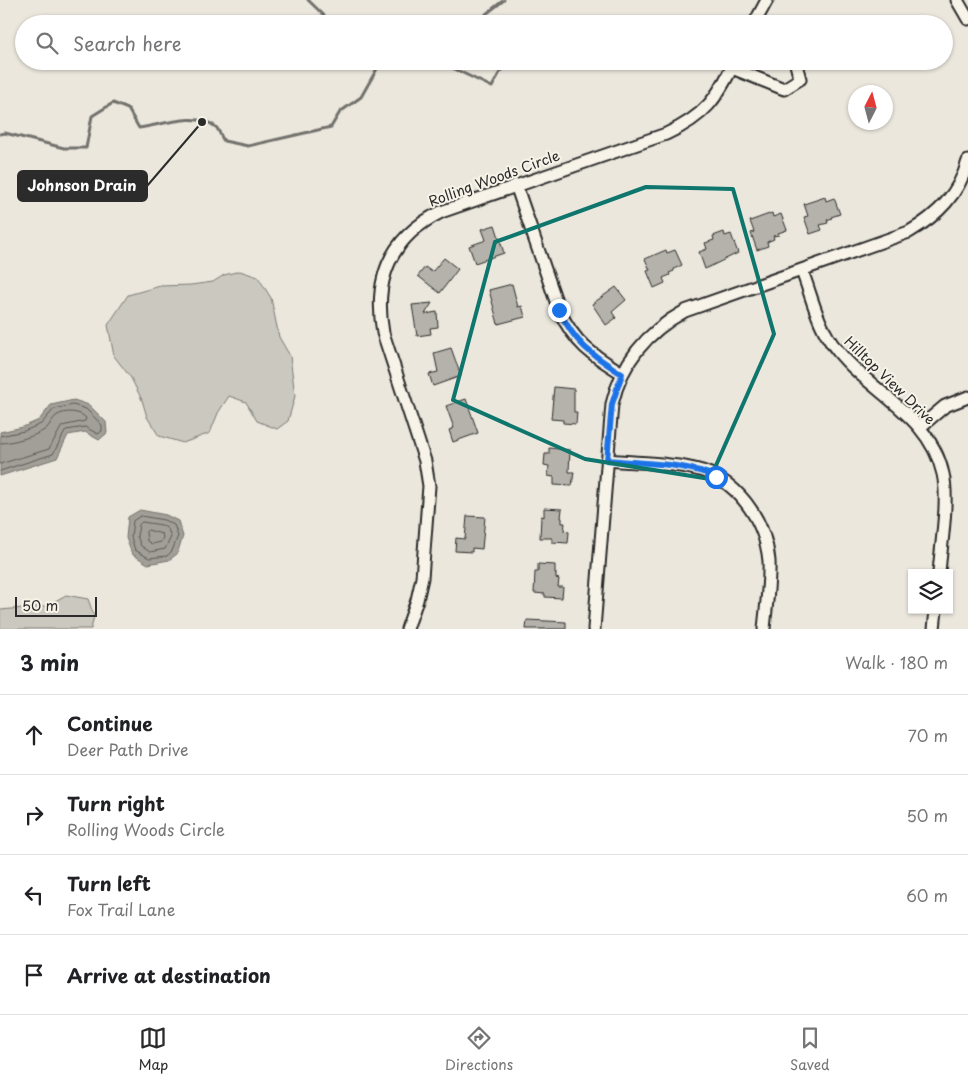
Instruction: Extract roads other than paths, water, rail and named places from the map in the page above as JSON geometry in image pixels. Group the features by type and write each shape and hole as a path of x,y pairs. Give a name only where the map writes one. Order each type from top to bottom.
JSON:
{"street":[{"path":"759,15 768,0"},
{"path":"957,0 967,13"},
{"name":"Rolling Woods Circle","path":"407,629 422,578 429,486 425,461 383,333 380,296 383,278 391,258 401,242 422,222 441,212 666,134 683,126 699,115 712,102 731,70"},
{"name":"Rolling Woods Circle","path":"744,70 784,89 800,78 798,70"},
{"path":"594,629 612,404 629,359 656,330 674,317 697,307 894,238 923,224 936,214 951,197 961,181 968,161"},
{"path":"516,185 566,326 586,350 622,374"},
{"name":"Hilltop View Drive","path":"802,271 822,327 836,350 849,364 920,427 931,442 939,459 944,476 945,495 939,569"},
{"path":"920,427 945,406 968,397"},
{"path":"607,460 695,469 716,477 735,490 755,516 767,547 769,572 764,629"},
{"path":"934,629 936,614"}],"water":[{"path":"74,400 89,405 106,422 107,433 99,440 85,432 68,435 57,458 0,476 0,432 23,427 39,420 51,405"},
{"path":"140,510 166,515 178,521 183,536 177,554 169,560 148,564 132,554 126,538 128,517"}],"waterway":[{"path":"308,0 324,15"},
{"path":"486,15 504,0"},
{"path":"0,134 5,133 64,148 86,148 92,116 113,103 128,109 139,128 179,120 199,120 208,122 216,127 224,141 248,146 331,127 340,112 361,97 376,70"},
{"path":"457,70 492,87 501,70"}],"place":[{"name":"Johnson Drain","path":"202,122"}]}
